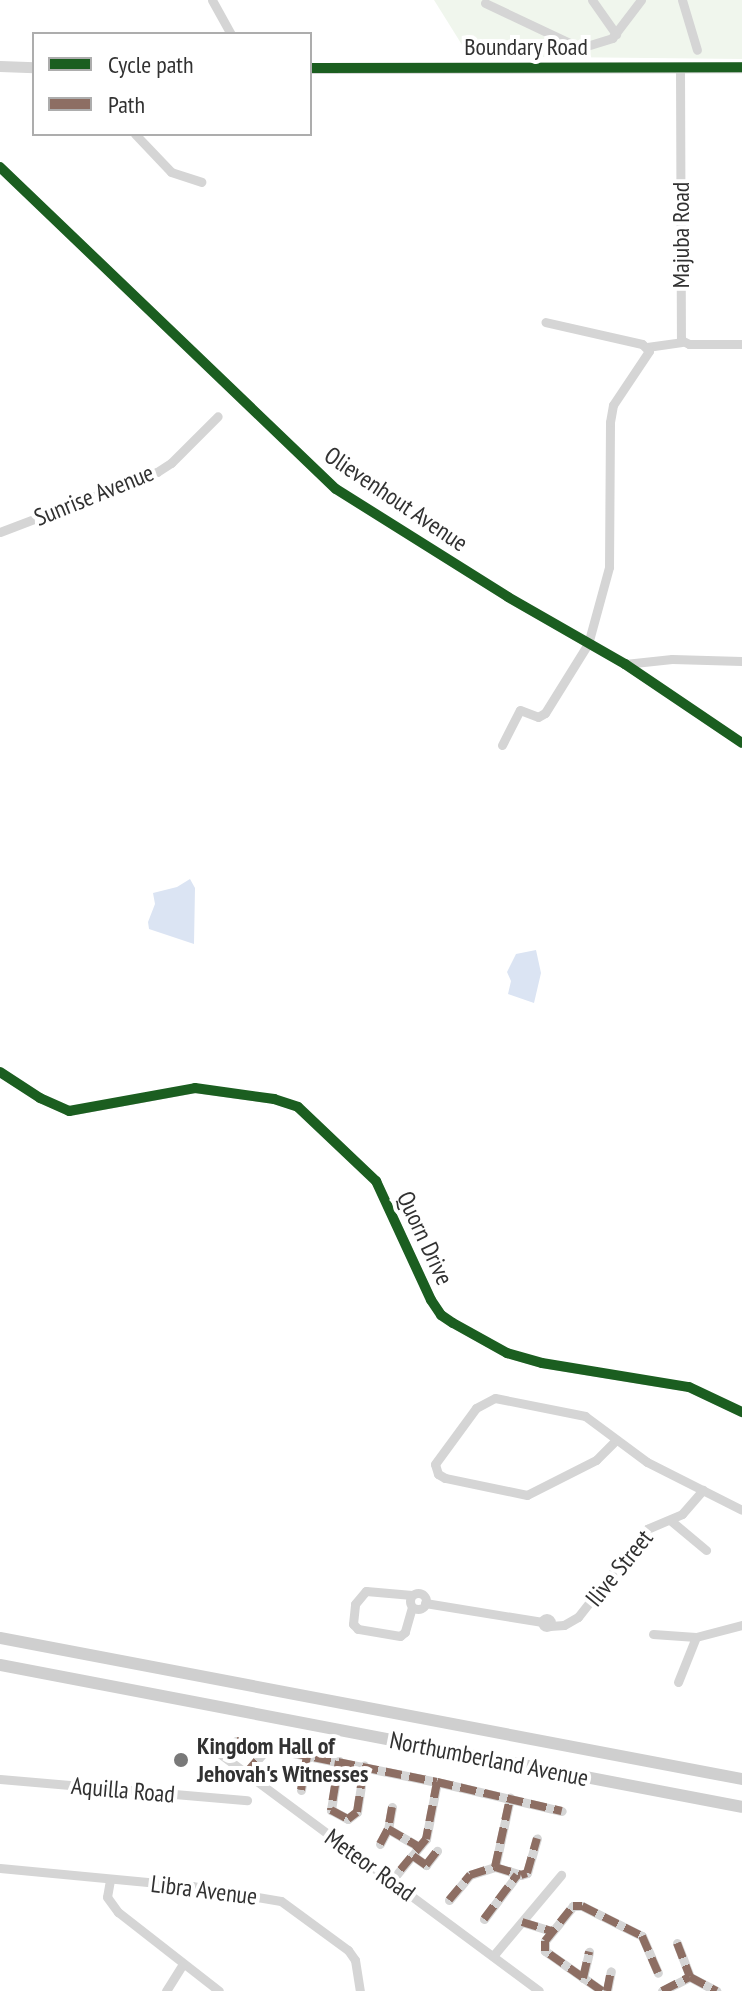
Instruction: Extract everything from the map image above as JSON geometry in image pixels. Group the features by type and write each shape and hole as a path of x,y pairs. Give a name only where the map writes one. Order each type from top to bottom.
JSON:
{"main road":[{"name":"Northumberland Avenue","path":"0,1638 742,1779"},
{"name":"Northumberland Avenue","path":"0,1665 742,1807"}],"street":[{"path":"212,0 230,32"},
{"path":"592,0 616,34"},
{"path":"485,3 537,25 572,46 594,46 616,34 641,0"},
{"path":"682,0 697,50"},
{"path":"0,66 32,67"},
{"name":"Majuba Road","path":"680,67 682,342"},
{"name":"Boundary Road","path":"312,68 742,67"},
{"path":"137,136 171,172 201,182"},
{"name":"Olievenhout Avenue","path":"0,167 322,478 396,528 625,664 742,743"},
{"path":"545,322 647,347 682,342 742,344"},
{"path":"502,745 520,710 538,717 545,713 588,644 609,567 610,422 613,405 647,354 647,347"},
{"name":"Sunrise Avenue","path":"0,532 157,472 218,416"},
{"path":"625,664 672,659 742,661"},
{"name":"Quorn Drive","path":"0,1072 69,1111 90,1110 173,1090 195,1088 274,1099 298,1107 376,1181 436,1309 453,1323 507,1353 542,1363 689,1387 742,1412"},
{"path":"615,1441 596,1460 527,1495 445,1478 438,1474 435,1464 476,1408 490,1399 580,1414 647,1462 742,1510"},
{"name":"Ilive Street","path":"425,1603 546,1624 573,1620 647,1529 682,1514 703,1490"},
{"path":"670,1520 706,1550"},
{"path":"412,1595 405,1632 400,1636 358,1629 353,1624 355,1604 366,1591 422,1595 425,1603 421,1609 412,1607"},
{"path":"653,1634 696,1637 742,1625"},
{"path":"678,1682 696,1637"},
{"name":"Meteor Road","path":"200,1739 539,1991"},
{"path":"236,1741 364,1766 562,1811"},
{"path":"246,1773 268,1748"},
{"path":"301,1790 307,1755"},
{"path":"339,1761 331,1810 348,1819 357,1812 364,1766"},
{"name":"Aquilla Road","path":"0,1779 247,1800"},
{"path":"392,1880 426,1839 437,1782"},
{"path":"495,1867 510,1798"},
{"path":"380,1844 388,1829 392,1807"},
{"path":"388,1829 416,1851 426,1865"},
{"path":"449,1900 470,1875 495,1867 523,1876 529,1870 537,1838"},
{"path":"420,1874 437,1851"},
{"name":"Libra Avenue","path":"0,1868 192,1886 288,1903 348,1950 355,1960 360,1991"},
{"path":"484,1919 517,1875"},
{"path":"493,1956 561,1875"},
{"path":"110,1880 107,1897 111,1904 219,1991"},
{"path":"611,1971 604,1991 545,1951 544,1943 551,1931 573,1906 582,1906 642,1936 654,1950 658,1973"},
{"path":"522,1922 551,1931"},
{"path":"677,1943 690,1977 716,1991"},
{"path":"583,1978 589,1952"},
{"path":"166,1991 183,1964"},
{"path":"662,1991 690,1977"}],"shaded area":[{"path":"434,0 742,0 742,59 469,56"}],"water":[{"path":"190,879 195,888 194,944 149,929 148,922 155,904 153,893 177,887"},
{"path":"536,950 541,973 534,1003 508,994 511,981 507,972 516,954"}],"marked path":[{"path":"236,1741 268,1748"},
{"path":"246,1773 268,1748 437,1782 426,1839 392,1880"},
{"path":"301,1790 307,1755"},
{"path":"339,1761 331,1810 348,1819 357,1812 364,1766"},
{"path":"437,1782 562,1811"},
{"path":"449,1900 470,1875 495,1867 510,1798"},
{"path":"392,1807 388,1829 419,1847"},
{"path":"380,1844 388,1829"},
{"path":"495,1867 521,1875 527,1873 537,1838"},
{"path":"413,1856 426,1865 437,1851"},
{"path":"484,1919 517,1875"},
{"path":"602,1991 545,1951 545,1941 573,1906 582,1906 642,1936 658,1973"},
{"path":"522,1922 551,1931"},
{"path":"677,1943 690,1977"},
{"path":"583,1978 589,1952"},
{"path":"607,1991 611,1971"},
{"path":"690,1977 716,1991"},
{"path":"662,1991 690,1977"}],"cycle path":[{"path":"312,68 742,67"},
{"path":"0,167 336,489 508,597 625,664 742,743"},
{"path":"0,1072 40,1098 69,1111 195,1088 274,1099 298,1107 376,1181 431,1300 441,1315 507,1353 542,1363 689,1387 742,1412"}],"place":[{"name":"Kingdom Hall of Jehovah's Witnesses","path":"181,1760"}]}
